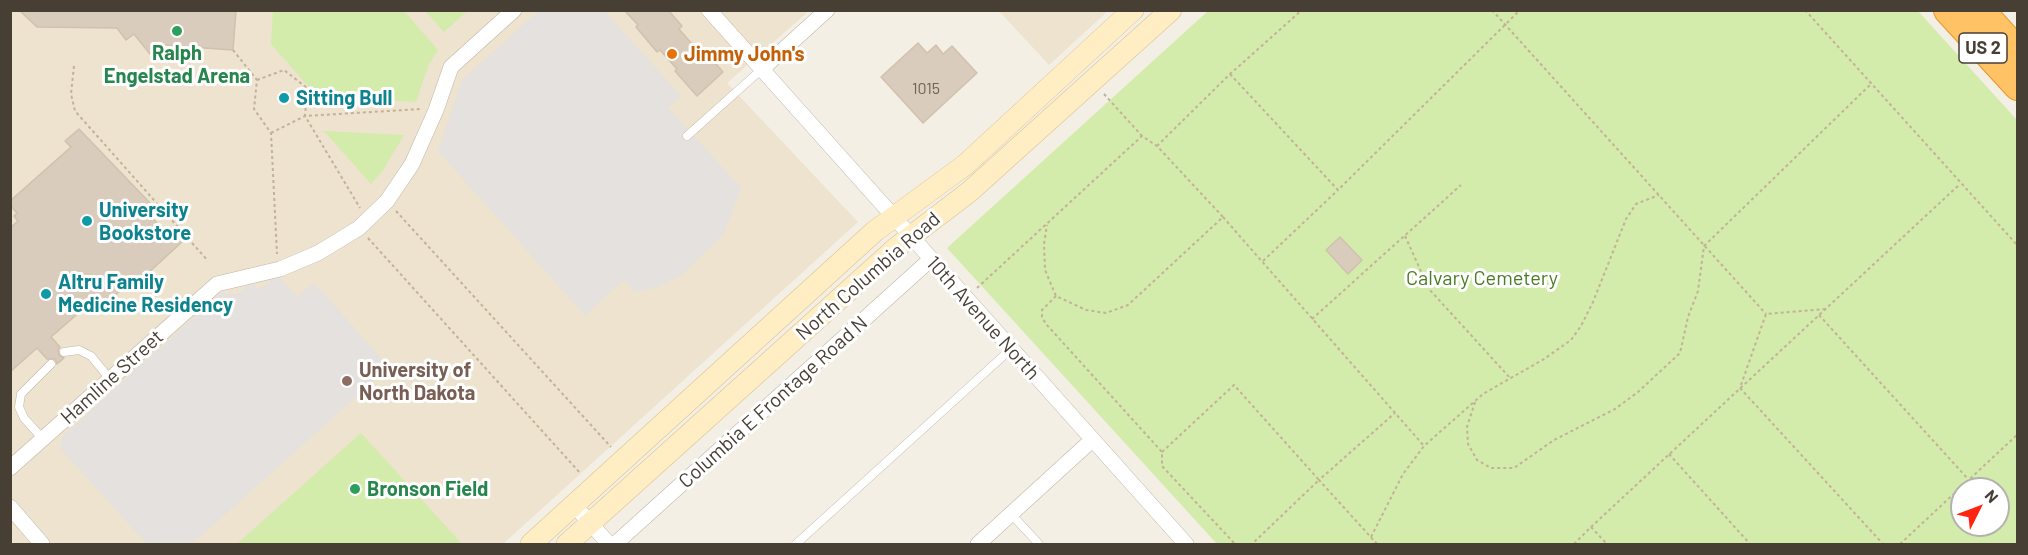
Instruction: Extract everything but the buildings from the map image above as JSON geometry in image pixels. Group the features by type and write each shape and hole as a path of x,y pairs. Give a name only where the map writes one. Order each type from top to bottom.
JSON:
{"highway":[{"name":"US 2","path":"1948,10 2018,86"},
{"name":"US 2","path":"1980,10 2018,52"}],"main road":[{"name":"North Columbia Road","path":"531,544 866,239 965,165 1133,10"},
{"name":"North Columbia Road","path":"567,544 897,247 969,192 1172,10"}],"street":[{"name":"Hamline Street","path":"10,468 217,284 280,269 318,253 362,224 387,201 412,165 436,110 451,67 514,10"},
{"name":"10th Avenue North","path":"709,10 1186,544"},
{"path":"762,69 827,10"},
{"name":"Columbia E Frontage Road N","path":"615,544 931,259"},
{"path":"978,544 1092,440"},
{"path":"574,505 609,544"},
{"path":"10,507 42,544"}],"lane":[{"path":"687,136 762,69"},
{"path":"796,544 1011,349"},
{"path":"64,352 79,350 91,357 110,379"},
{"path":"43,439 24,418 19,406 21,394 51,364"},
{"path":"1011,514 1039,544"}],"path":[{"path":"1157,146 1230,74 1302,10"},
{"path":"1492,10 1766,314"},
{"path":"1263,261 1520,10"},
{"path":"1805,10 2018,246"},
{"path":"233,50 257,80 254,109 272,133 276,245 280,269"},
{"path":"74,66 71,94 75,111 208,261"},
{"path":"257,80 284,70 307,88 305,116 362,224 587,481"},
{"path":"1230,74 1338,190"},
{"path":"1094,81 1142,136 1157,146 1263,261 1425,446"},
{"path":"1475,402 1467,427 1468,444 1477,460 1491,468 1514,468 1554,440 1616,409 1638,392 1680,352 1688,317 1698,291 1704,246 1872,83"},
{"path":"272,133 305,116 416,108 436,110"},
{"path":"966,298 1142,136"},
{"path":"1574,544 1960,184"},
{"path":"1312,319 1461,185"},
{"path":"1371,537 1402,474 1425,446 1483,394 1544,359 1570,340 1581,326 1593,302 1626,219 1636,204 1659,195"},
{"path":"387,201 617,453"},
{"path":"1047,225 1044,244 1045,270 1056,296 1086,310 1106,313 1128,305 1222,217"},
{"path":"1405,236 1429,289 1511,379"},
{"path":"1056,296 1042,310 1042,317 1046,324 1162,452 1162,466 1235,544"},
{"path":"1766,314 1825,309"},
{"path":"1740,388 1766,314"},
{"path":"1819,315 1965,477"},
{"path":"1162,452 1234,385 1377,544"},
{"path":"1740,388 1883,544"},
{"path":"1252,544 1319,480 1395,413"},
{"path":"1971,477 2018,434"},
{"path":"1669,454 1750,544"},
{"path":"1900,544 1950,497"},
{"path":"1591,527 1607,544"}],"shaded area":[{"name":"University of North Dakota","path":"10,11 809,11 727,83 858,222 503,544 15,544 10,540"},
{"path":"539,11 604,11 681,96 668,108 741,188 723,235 680,276 655,288 635,292 624,280 585,315 438,151 462,80"},
{"path":"999,11 1108,11 1049,65"},
{"path":"277,275 297,297 314,283 389,367 192,544 147,544 60,448 62,437 220,293 239,293 252,282 260,290"}],"green space":[{"path":"403,10 438,50 428,66 416,102 317,96 271,44 273,11"},
{"path":"425,11 467,11 444,32"},
{"name":"Calvary Cemetery","path":"1208,11 1918,11 2017,120 2017,544 1217,544 947,248"},
{"path":"324,131 404,135 383,170 371,184"},
{"name":"Bronson Field","path":"361,433 462,544 237,544"}],"place":[{"name":"Ralph Engelstad Arena","path":"177,31"},
{"name":"Jimmy John's","path":"672,54"},
{"name":"Sitting Bull","path":"284,98"},
{"name":"University Bookstore","path":"87,221"},
{"name":"Altru Family Medicine Residency","path":"46,294"},
{"name":"University of North Dakota","path":"347,381"},
{"name":"Bronson Field","path":"355,489"}]}
